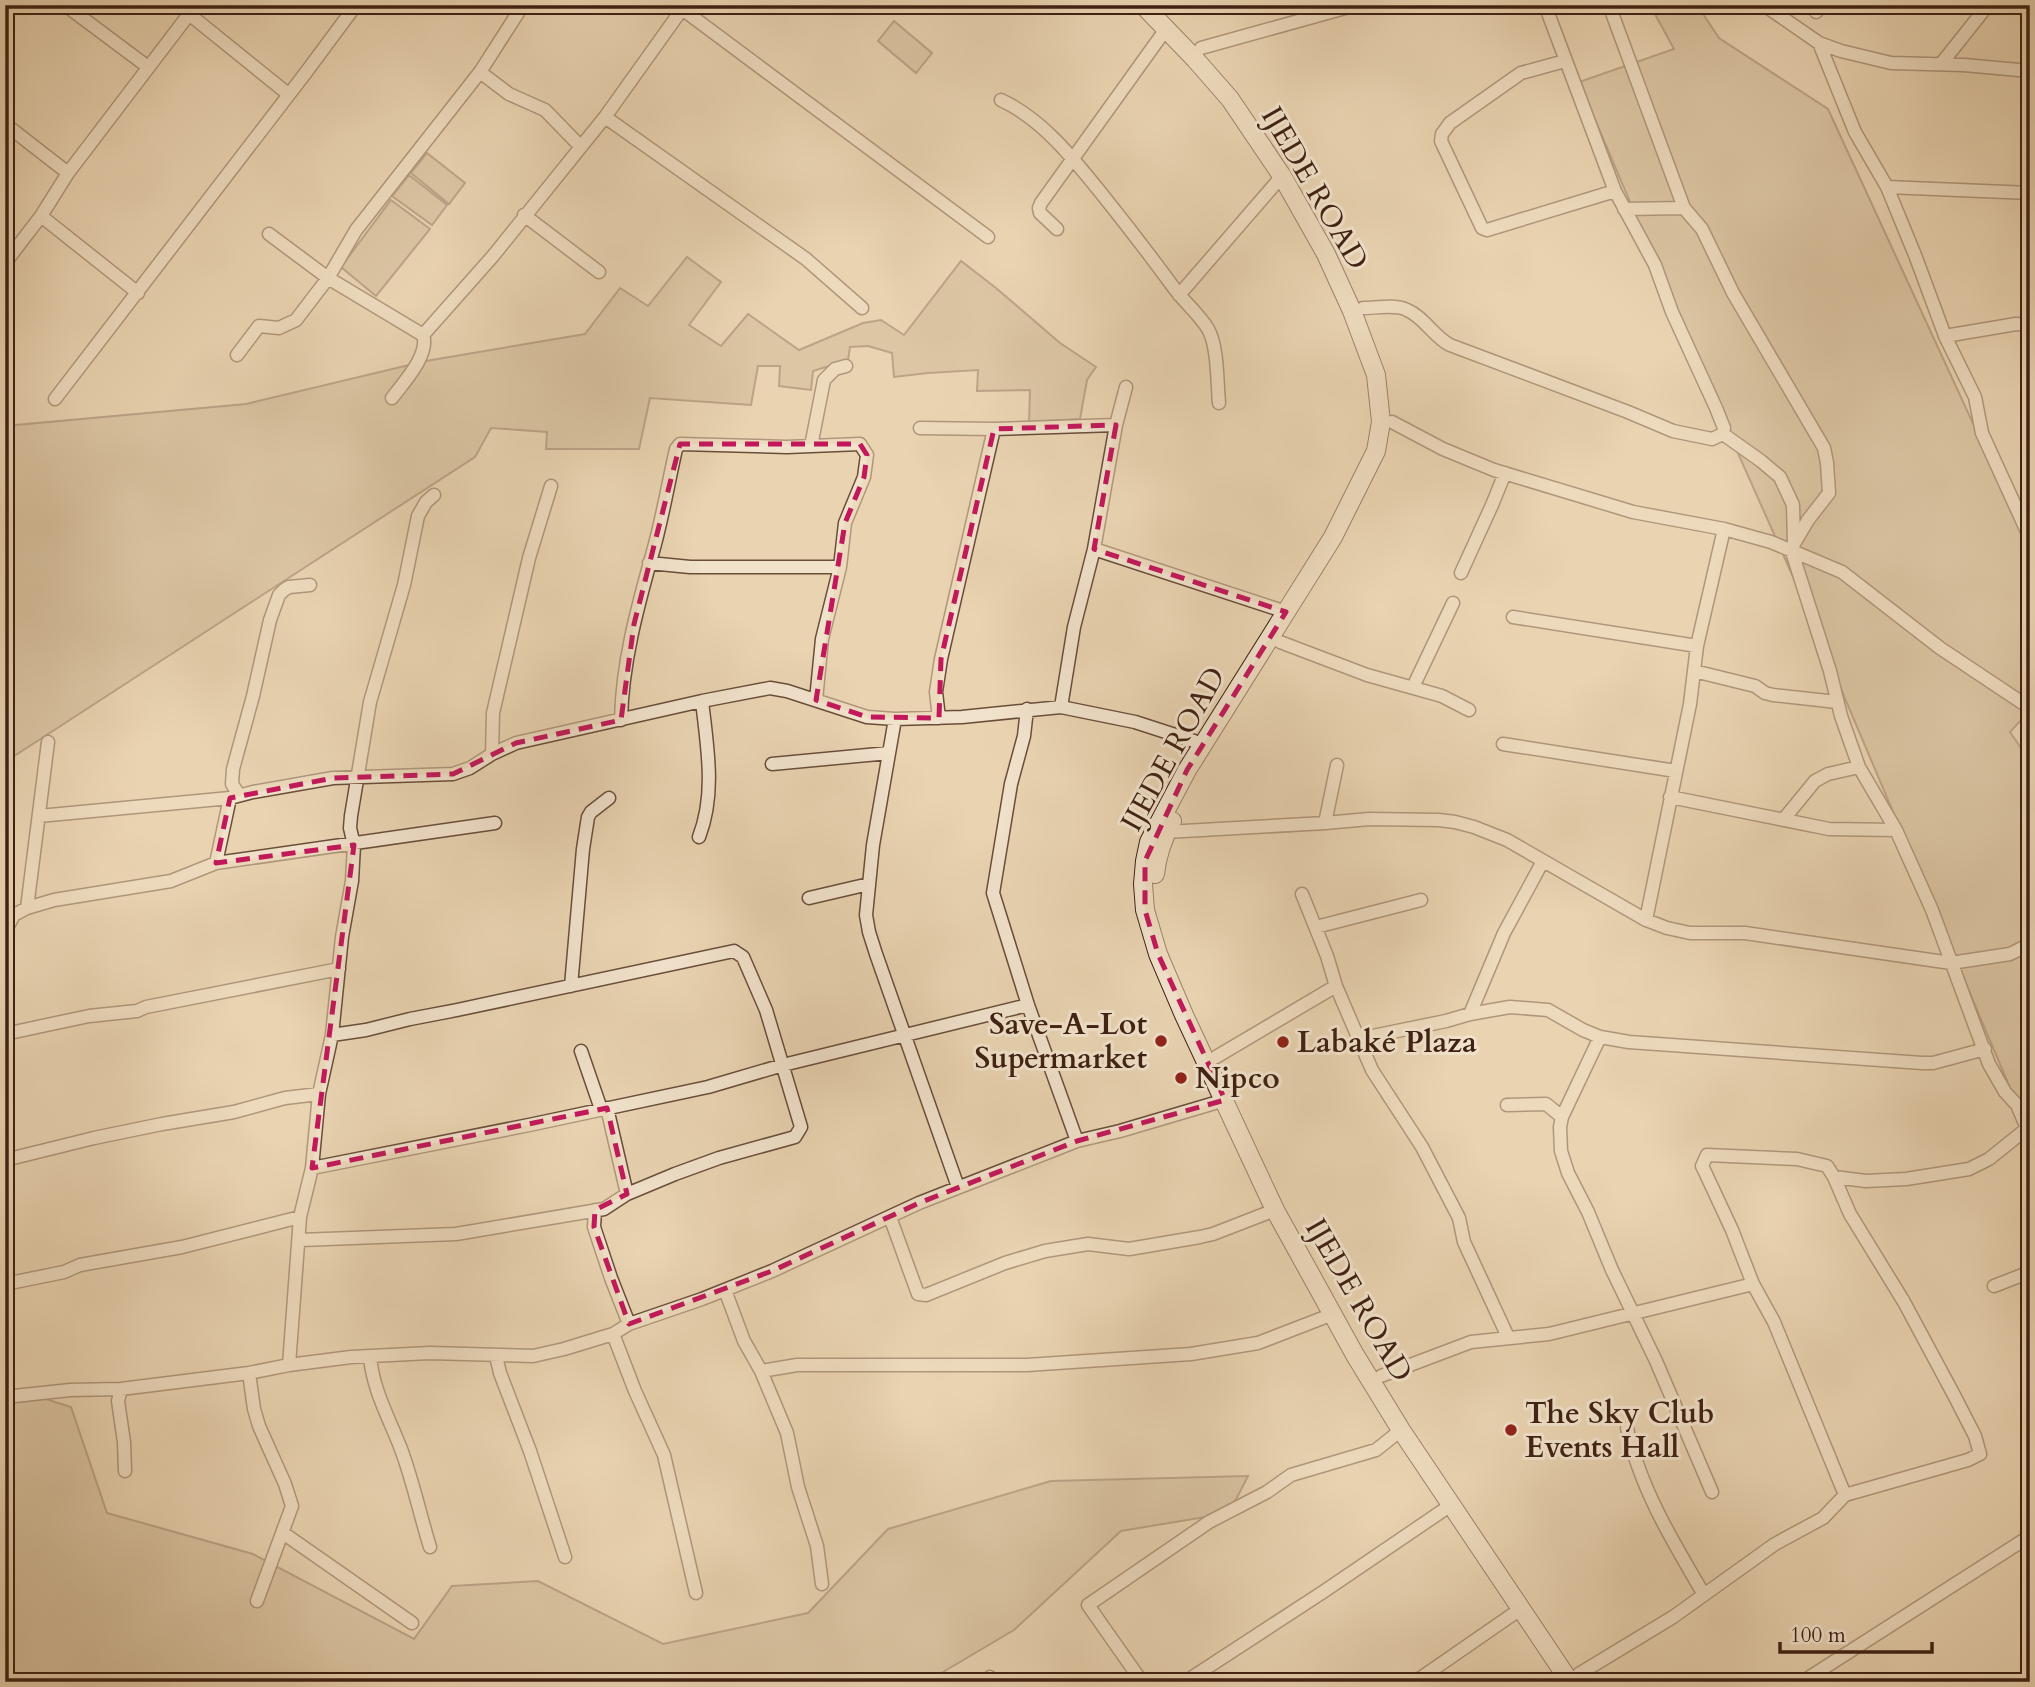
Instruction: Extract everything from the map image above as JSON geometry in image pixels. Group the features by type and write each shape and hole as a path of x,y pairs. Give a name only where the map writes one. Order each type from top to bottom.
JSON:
{"main road":[{"name":"IJEDE ROAD","path":"1143,5 1230,99 1282,176 1326,254 1352,311 1376,375 1381,422 1376,451 1333,537 1187,770 1149,842 1143,884 1145,910 1158,954 1184,1016 1275,1210 1355,1355 1451,1505 1522,1608 1577,1679"},
{"name":"IJEDE ROAD","path":"1157,5 1201,48 1240,95 1293,172 1337,250 1363,308 1387,373 1392,422 1387,453 1344,540 1198,773 1166,832 1156,862 1154,884 1157,908 1169,951 1195,1013 1286,1207 1411,1426 1577,1679"}],"street":[{"path":"65,5 148,66"},
{"path":"55,399 356,5"},
{"path":"237,355 259,326 279,328 296,320 328,278 356,230 480,72 523,5"},
{"path":"1201,48 1356,5"},
{"path":"1545,5 1615,191 1655,265 1672,312 1716,408 1724,428 1723,434"},
{"path":"1609,5 1684,208 1702,229 1734,293 1824,448 1829,493 1808,520 1793,546"},
{"path":"1764,5 1819,43 1891,63 2030,71"},
{"path":"1941,64 1988,5"},
{"path":"423,335 484,266 605,117 683,7 988,237"},
{"path":"5,263 41,216 68,173 192,10 288,94"},
{"path":"1057,229 1040,213 1039,208 1166,29"},
{"path":"1819,43 1855,132 1886,187 1945,336 1975,397 1982,433 2030,538"},
{"path":"1565,61 1521,73 1450,123 1442,134 1441,141 1482,228 1487,230 1615,191"},
{"path":"480,72 509,94 545,110 580,146"},
{"path":"1001,100 1011,104 1059,142 1208,329 1215,345 1219,403"},
{"path":"605,117 806,259 862,308"},
{"path":"5,124 68,173"},
{"path":"1179,295 1282,176"},
{"path":"1886,187 2030,193"},
{"path":"1624,209 1684,208"},
{"path":"524,215 599,272"},
{"path":"41,216 138,293"},
{"path":"269,234 328,278 423,335 425,340 422,355 393,398"},
{"path":"1363,308 1409,310 1442,341 1450,345 1674,431 1712,439 1723,434"},
{"path":"1945,336 2016,324 2030,325"},
{"path":"811,446 824,380 835,369 846,366"},
{"path":"1061,707 1074,627 1094,549 1116,425 1126,387"},
{"path":"1392,422 1443,449 1505,473 1633,512 1724,529 1793,546 1842,572 1940,648 2030,708"},
{"path":"920,428 994,429 1116,425"},
{"path":"939,718 936,692 941,659 994,429"},
{"path":"1723,434 1761,460 1780,477 1793,505 1793,546 1837,702 1859,767 1884,806 1932,910 1997,1080 2017,1105 2029,1130 1989,1159 1969,1169 1906,1179 1867,1181 1834,1177"},
{"path":"621,720 624,676 676,449 680,444 860,444 867,455 864,477 845,523 840,567 822,639 816,700"},
{"path":"1461,573 1505,473"},
{"path":"492,754 493,713 529,558 551,486"},
{"path":"289,1365 300,1217 312,1168 319,1094 332,1035 352,881 354,845 351,816 370,702 404,585 418,516 426,502 434,495"},
{"path":"1646,920 1676,771 1697,646 1724,529"},
{"path":"1094,549 1286,612"},
{"path":"649,563 690,567 840,567"},
{"path":"216,863 235,797 233,769 270,620 279,595 284,590 310,585"},
{"path":"1413,687 1454,603"},
{"path":"1513,617 1697,646"},
{"path":"1280,642 1367,675 1442,696 1469,710"},
{"path":"1694,671 1755,686 1773,695 1837,702"},
{"path":"38,816 235,797 311,781 453,774 470,768 516,743 770,688 867,717 895,719 962,717 1061,707 1135,722 1203,744"},
{"path":"699,837 710,785 702,701"},
{"path":"1027,709 993,893 1028,1005 1077,1140"},
{"path":"895,719 873,845 866,915 869,932 958,1187"},
{"path":"27,908 48,742"},
{"path":"1503,744 1676,771"},
{"path":"772,764 889,753"},
{"path":"1325,823 1338,765"},
{"path":"1783,820 1815,781 1828,774 1859,767"},
{"path":"1670,797 1829,830 1896,830"},
{"path":"571,986 588,817 609,798"},
{"path":"1166,832 1379,819 1439,820 1488,832 1507,840 1646,920 1690,933 1745,933 1951,963 2010,954 2030,944"},
{"path":"5,943 10,921 15,915 27,908 54,901 171,881 216,863 495,823"},
{"path":"1470,1014 1504,933 1543,861"},
{"path":"809,898 870,884"},
{"path":"1302,894 1336,986 1372,1070 1422,1147 1453,1207 1461,1224 1464,1242 1508,1337"},
{"path":"1316,927 1421,900"},
{"path":"300,1240 456,1234 604,1209 627,1195 675,1174 719,1158 795,1137 799,1131 800,1122 766,1010 743,957 734,951 332,1035"},
{"path":"5,1034 89,1016 137,1011 339,969"},
{"path":"1216,1057 1336,986"},
{"path":"312,1168 708,1087 783,1065 1028,1005"},
{"path":"1358,1039 1510,1006 1548,1010 1600,1037 1629,1042 1933,1063 1985,1049"},
{"path":"1600,1037 1562,1116 1562,1151 1568,1173 1634,1313 1712,1492"},
{"path":"581,1051 604,1109 627,1195"},
{"path":"5,1160 83,1140 233,1112 285,1098 319,1094"},
{"path":"5,1397 70,1390 121,1389 249,1374 289,1365 351,1357 430,1353 496,1356 547,1353 613,1334 629,1324 725,1290 958,1187 1077,1140 1120,1131 1225,1100"},
{"path":"1507,1105 1546,1104 1562,1116"},
{"path":"1577,1679 1673,1617 1775,1544 1822,1518 1844,1494 1968,1460 1980,1454 1975,1436 1955,1396 1891,1279 1850,1214 1834,1177 1826,1166 1797,1159 1707,1155 1702,1166 1732,1230 1753,1284 1774,1322 1844,1494"},
{"path":"596,1210 594,1227 629,1324"},
{"path":"890,1217 918,1294 926,1295 1045,1251 1088,1244 1129,1249 1200,1237 1275,1210"},
{"path":"5,1284 64,1272 80,1265 182,1247 300,1217"},
{"path":"1994,1286 2030,1272"},
{"path":"1381,1376 1472,1342 1549,1335 1753,1284"},
{"path":"725,1290 744,1341 761,1371 787,1433 798,1487 817,1546 822,1584"},
{"path":"761,1371 797,1365 1027,1365 1191,1354 1258,1343 1333,1314"},
{"path":"613,1334 664,1455 696,1593"},
{"path":"496,1356 565,1557"},
{"path":"370,1357 379,1398 402,1452 430,1547"},
{"path":"249,1374 259,1426 292,1506 257,1601"},
{"path":"121,1389 118,1401 125,1471"},
{"path":"1627,1428 1644,1484 1703,1593"},
{"path":"1142,1682 1088,1605 1209,1522 1267,1492 1291,1475 1376,1450 1401,1430"},
{"path":"1185,1682 1451,1505"},
{"path":"283,1533 412,1623"},
{"path":"1802,1682 2028,1540"},
{"path":"1415,1682 1522,1608"}],"highlighted area":[{"path":"1116,425 1094,549 1286,612 1187,770 1145,861 1145,910 1158,954 1225,1100 1077,1141 919,1203 772,1271 629,1324 594,1227 595,1210 627,1194 607,1108 312,1168 354,845 216,863 230,798 333,778 453,774 516,743 621,720 634,624 680,444 860,444 867,455 864,477 845,523 816,700 867,717 939,718 941,659 994,429"}],"shaded area":[{"path":"1650,5 1697,5 1719,38 1828,109 2030,547 2030,710 2010,732 2030,761 2030,1135 1802,597 1717,406 1579,82 1674,49"},
{"path":"894,21 932,53 916,73 878,41"},
{"path":"427,153 465,183 449,204 411,173"},
{"path":"409,175 447,205 432,225 392,196"},
{"path":"391,200 430,229 376,296 341,267"},
{"path":"687,257 721,282 689,325 721,346 748,314 799,350 863,323 881,320 904,335 961,261 1060,343 1096,367 1087,380 1080,419 1029,422 1030,390 977,391 978,370 894,377 892,353 868,346 850,347 848,360 813,371 811,390 779,386 780,366 758,366 751,405 650,398 639,449 546,449 547,432 491,428 475,457 5,762 5,426 246,404 426,361 585,334 620,288 648,306"},
{"path":"5,1386 71,1407 107,1513 253,1554 414,1639 452,1586 538,1581 663,1644 808,1613 888,1529 1051,1481 1248,1476 1229,1513 1121,1531 1014,1630 926,1682 14,1682 5,1680"}],"place":[{"name":"Save-A-Lot Supermarket","path":"1161,1041"},
{"name":"Labaké Plaza","path":"1283,1042"},
{"name":"Nipco","path":"1181,1078"},
{"name":"The Sky Club Events Hall","path":"1511,1430"}]}
